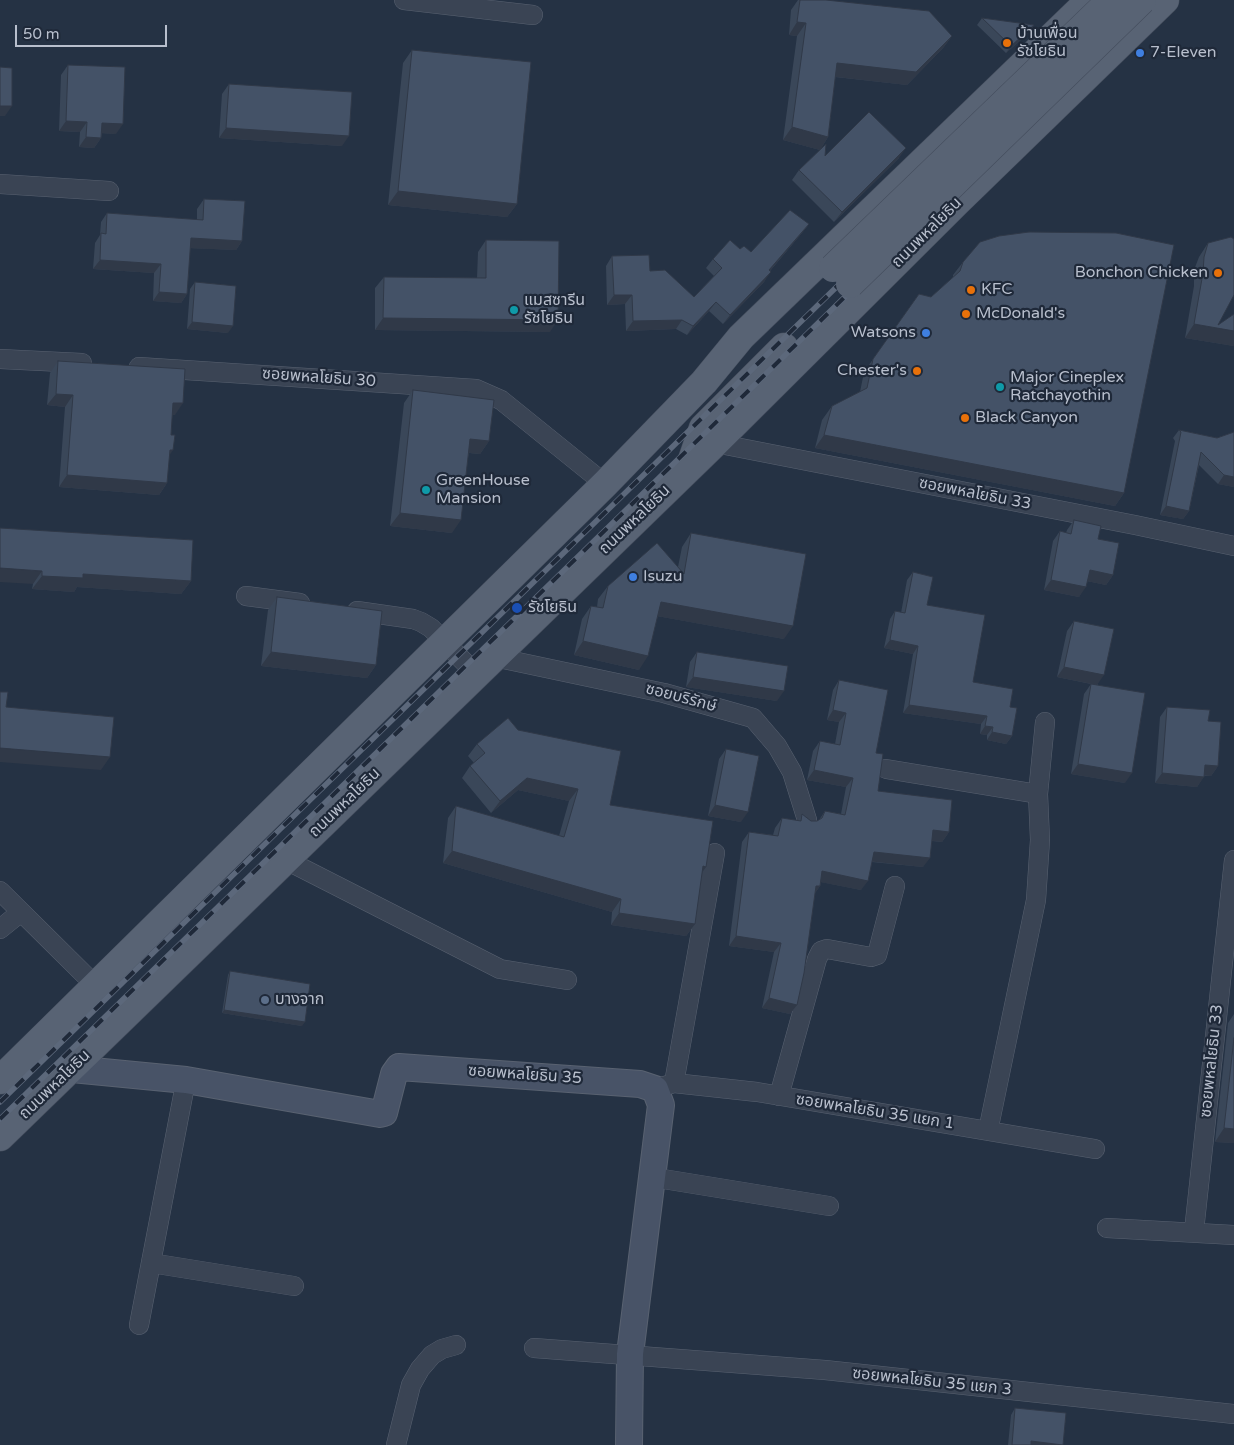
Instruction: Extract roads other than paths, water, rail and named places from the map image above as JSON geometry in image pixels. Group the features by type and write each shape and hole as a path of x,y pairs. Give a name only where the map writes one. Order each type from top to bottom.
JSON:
{"main road":[{"name":"ถนนพหลโยธิน","path":"690,467 703,428 842,276 1111,0"},
{"name":"ถนนพหลโยธิน","path":"674,412 704,396 842,276 1142,0"},
{"name":"ถนนพหลโยธิน","path":"0,1137 715,443 1165,0"},
{"name":"ถนนพหลโยธิน","path":"0,1080 604,484 674,412 741,337 1087,3"},
{"path":"1087,3 1116,20 1122,31 1123,40"}],"street":[{"path":"404,0 533,15"},
{"path":"0,184 109,191"},
{"path":"0,359 96,364"},
{"name":"ซอยพหลโยธิน 30","path":"126,366 476,389 502,400 604,484"},
{"name":"ซอยพหลโยธิน 33","path":"715,443 1126,523 1234,546"},
{"path":"246,596 315,605"},
{"path":"334,608 413,619 431,628 444,643 485,666"},
{"name":"ซอยบริรักษ์","path":"485,666 664,693 753,718 777,746 792,772 806,820"},
{"path":"988,1131 1036,900 1040,840 1038,794 1045,722"},
{"path":"886,768 1038,794"},
{"path":"629,1445 630,1354 661,1104 716,853"},
{"path":"286,860 500,969 567,980"},
{"name":"ซอยพหลโยธิน 33","path":"1194,1231 1234,860"},
{"path":"779,1096 816,958 821,951 827,949 871,957 876,955 895,886"},
{"path":"0,891 96,986"},
{"path":"0,929 21,912"},
{"name":"ซอยพหลโยธิน 35","path":"72,1069 186,1080 380,1114 384,1113 394,1074 399,1067 664,1086"},
{"path":"139,1326 186,1080"},
{"name":"ซอยพหลโยธิน 35 แยก 1","path":"664,1086 758,1092 1096,1149"},
{"path":"651,1177 829,1206"},
{"path":"1107,1228 1194,1231 1234,1235"},
{"path":"152,1263 294,1286"},
{"path":"396,1445 411,1384 420,1369 432,1354 442,1349 456,1346"},
{"name":"ซอยพหลโยธิน 35 แยก 3","path":"534,1348 825,1370 1234,1414"}],"railway":[{"path":"0,1102 1131,0"},
{"path":"0,1119 1150,0"}],"place":[{"name":"บ้านเพื่อน รัชโยธิน","path":"1007,43"},
{"name":"7-Eleven","path":"1140,53"},
{"name":"Bonchon Chicken","path":"1218,273"},
{"name":"KFC","path":"971,290"},
{"name":"แมสซารีน รัชโยธิน","path":"514,310"},
{"name":"McDonald's","path":"966,314"},
{"name":"Watsons","path":"926,333"},
{"name":"Chester's","path":"917,371"},
{"name":"Major Cineplex Ratchayothin","path":"1000,387"},
{"name":"Black Canyon","path":"965,418"},
{"name":"GreenHouse Mansion","path":"426,490"},
{"name":"Isuzu","path":"633,577"},
{"name":"รัชโยธิน","path":"517,608"},
{"name":"บางจาก","path":"265,1000"}]}
